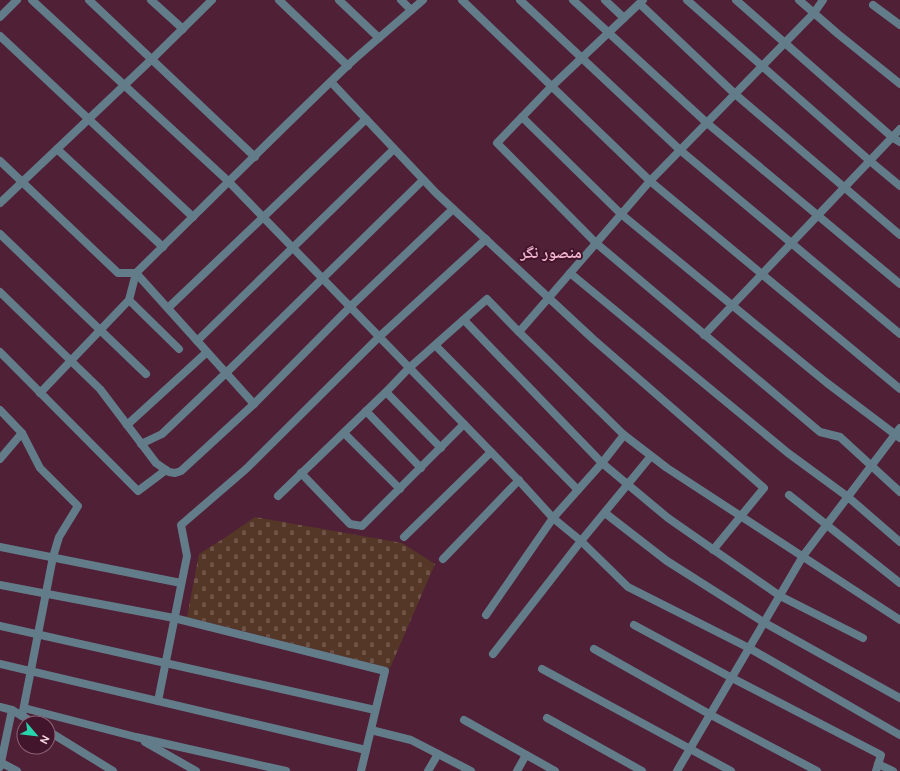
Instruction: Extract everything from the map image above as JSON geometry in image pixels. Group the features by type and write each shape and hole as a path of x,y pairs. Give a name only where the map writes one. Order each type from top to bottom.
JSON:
{"street":[{"path":"0,17 17,0"},
{"path":"32,0 228,182 464,424 553,518 581,541 628,587 750,648 900,735"},
{"path":"89,0 255,157"},
{"path":"152,0 183,29"},
{"path":"0,204 212,0"},
{"path":"279,0 348,66"},
{"path":"339,0 379,38"},
{"path":"401,0 411,10"},
{"path":"40,393 129,300 136,273 331,82 423,0"},
{"path":"462,0 650,181 900,389"},
{"path":"520,0 680,150 900,334"},
{"path":"573,0 707,123 900,284"},
{"path":"605,0 624,18"},
{"path":"687,0 900,186"},
{"path":"736,0 892,137 900,142"},
{"path":"799,0 838,34 900,84"},
{"path":"519,332 650,181 814,14 823,0"},
{"path":"900,235 735,94 641,2 551,87 497,143 596,243 820,432 840,437 900,492"},
{"path":"873,5 900,25"},
{"path":"0,36 193,217"},
{"path":"331,82 423,180 593,339 764,488 740,515 713,550"},
{"path":"522,117 621,214 827,383 898,433 803,556 677,771"},
{"path":"168,308 366,119"},
{"path":"704,335 900,128"},
{"path":"57,149 163,247"},
{"path":"197,340 394,149"},
{"path":"0,161 118,273 136,273 254,404"},
{"path":"141,444 162,434 423,180"},
{"path":"0,292 100,389 156,463 166,470 176,473 181,471 254,404 350,307 454,209"},
{"path":"0,234 146,374"},
{"path":"158,701 187,556 182,525 246,469 379,337 486,239"},
{"path":"570,273 788,453 848,497 900,542"},
{"path":"278,496 409,368 436,346 487,299 624,435 651,456 667,468 900,620"},
{"path":"129,300 179,349"},
{"path":"464,320 602,463 668,518 780,596 863,638"},
{"path":"436,346 578,490"},
{"path":"0,352 138,491 166,470"},
{"path":"127,425 207,352"},
{"path":"386,392 441,448"},
{"path":"0,410 22,433 40,468 78,506 59,537 53,557 23,712"},
{"path":"366,411 421,468"},
{"path":"301,474 350,524 362,526 464,424"},
{"path":"0,459 22,433"},
{"path":"344,433 400,488"},
{"path":"486,615 553,518 602,463 624,435"},
{"path":"404,537 491,452"},
{"path":"493,654 581,541 651,456"},
{"path":"443,559 518,480"},
{"path":"790,495 900,583"},
{"path":"605,513 667,561 765,622 900,698"},
{"path":"0,547 181,583"},
{"path":"0,585 174,618 385,671 361,771"},
{"path":"634,625 732,678 881,755 877,768 893,771"},
{"path":"0,626 375,710"},
{"path":"594,649 816,771"},
{"path":"0,664 31,670 366,750"},
{"path":"542,669 731,771"},
{"path":"0,707 286,771"},
{"path":"12,710 0,763 16,771"},
{"path":"23,712 26,715"},
{"path":"547,718 642,771"},
{"path":"464,720 555,771"},
{"path":"371,730 411,740 471,771"},
{"path":"56,737 113,771"},
{"path":"136,737 196,771"},
{"path":"428,771 438,754"},
{"path":"517,771 526,755"}],"green space":[{"path":"255,517 402,543 435,564 390,668 187,617 199,554"}],"district":[{"name":"منصور نگر","path":"551,252"}]}
